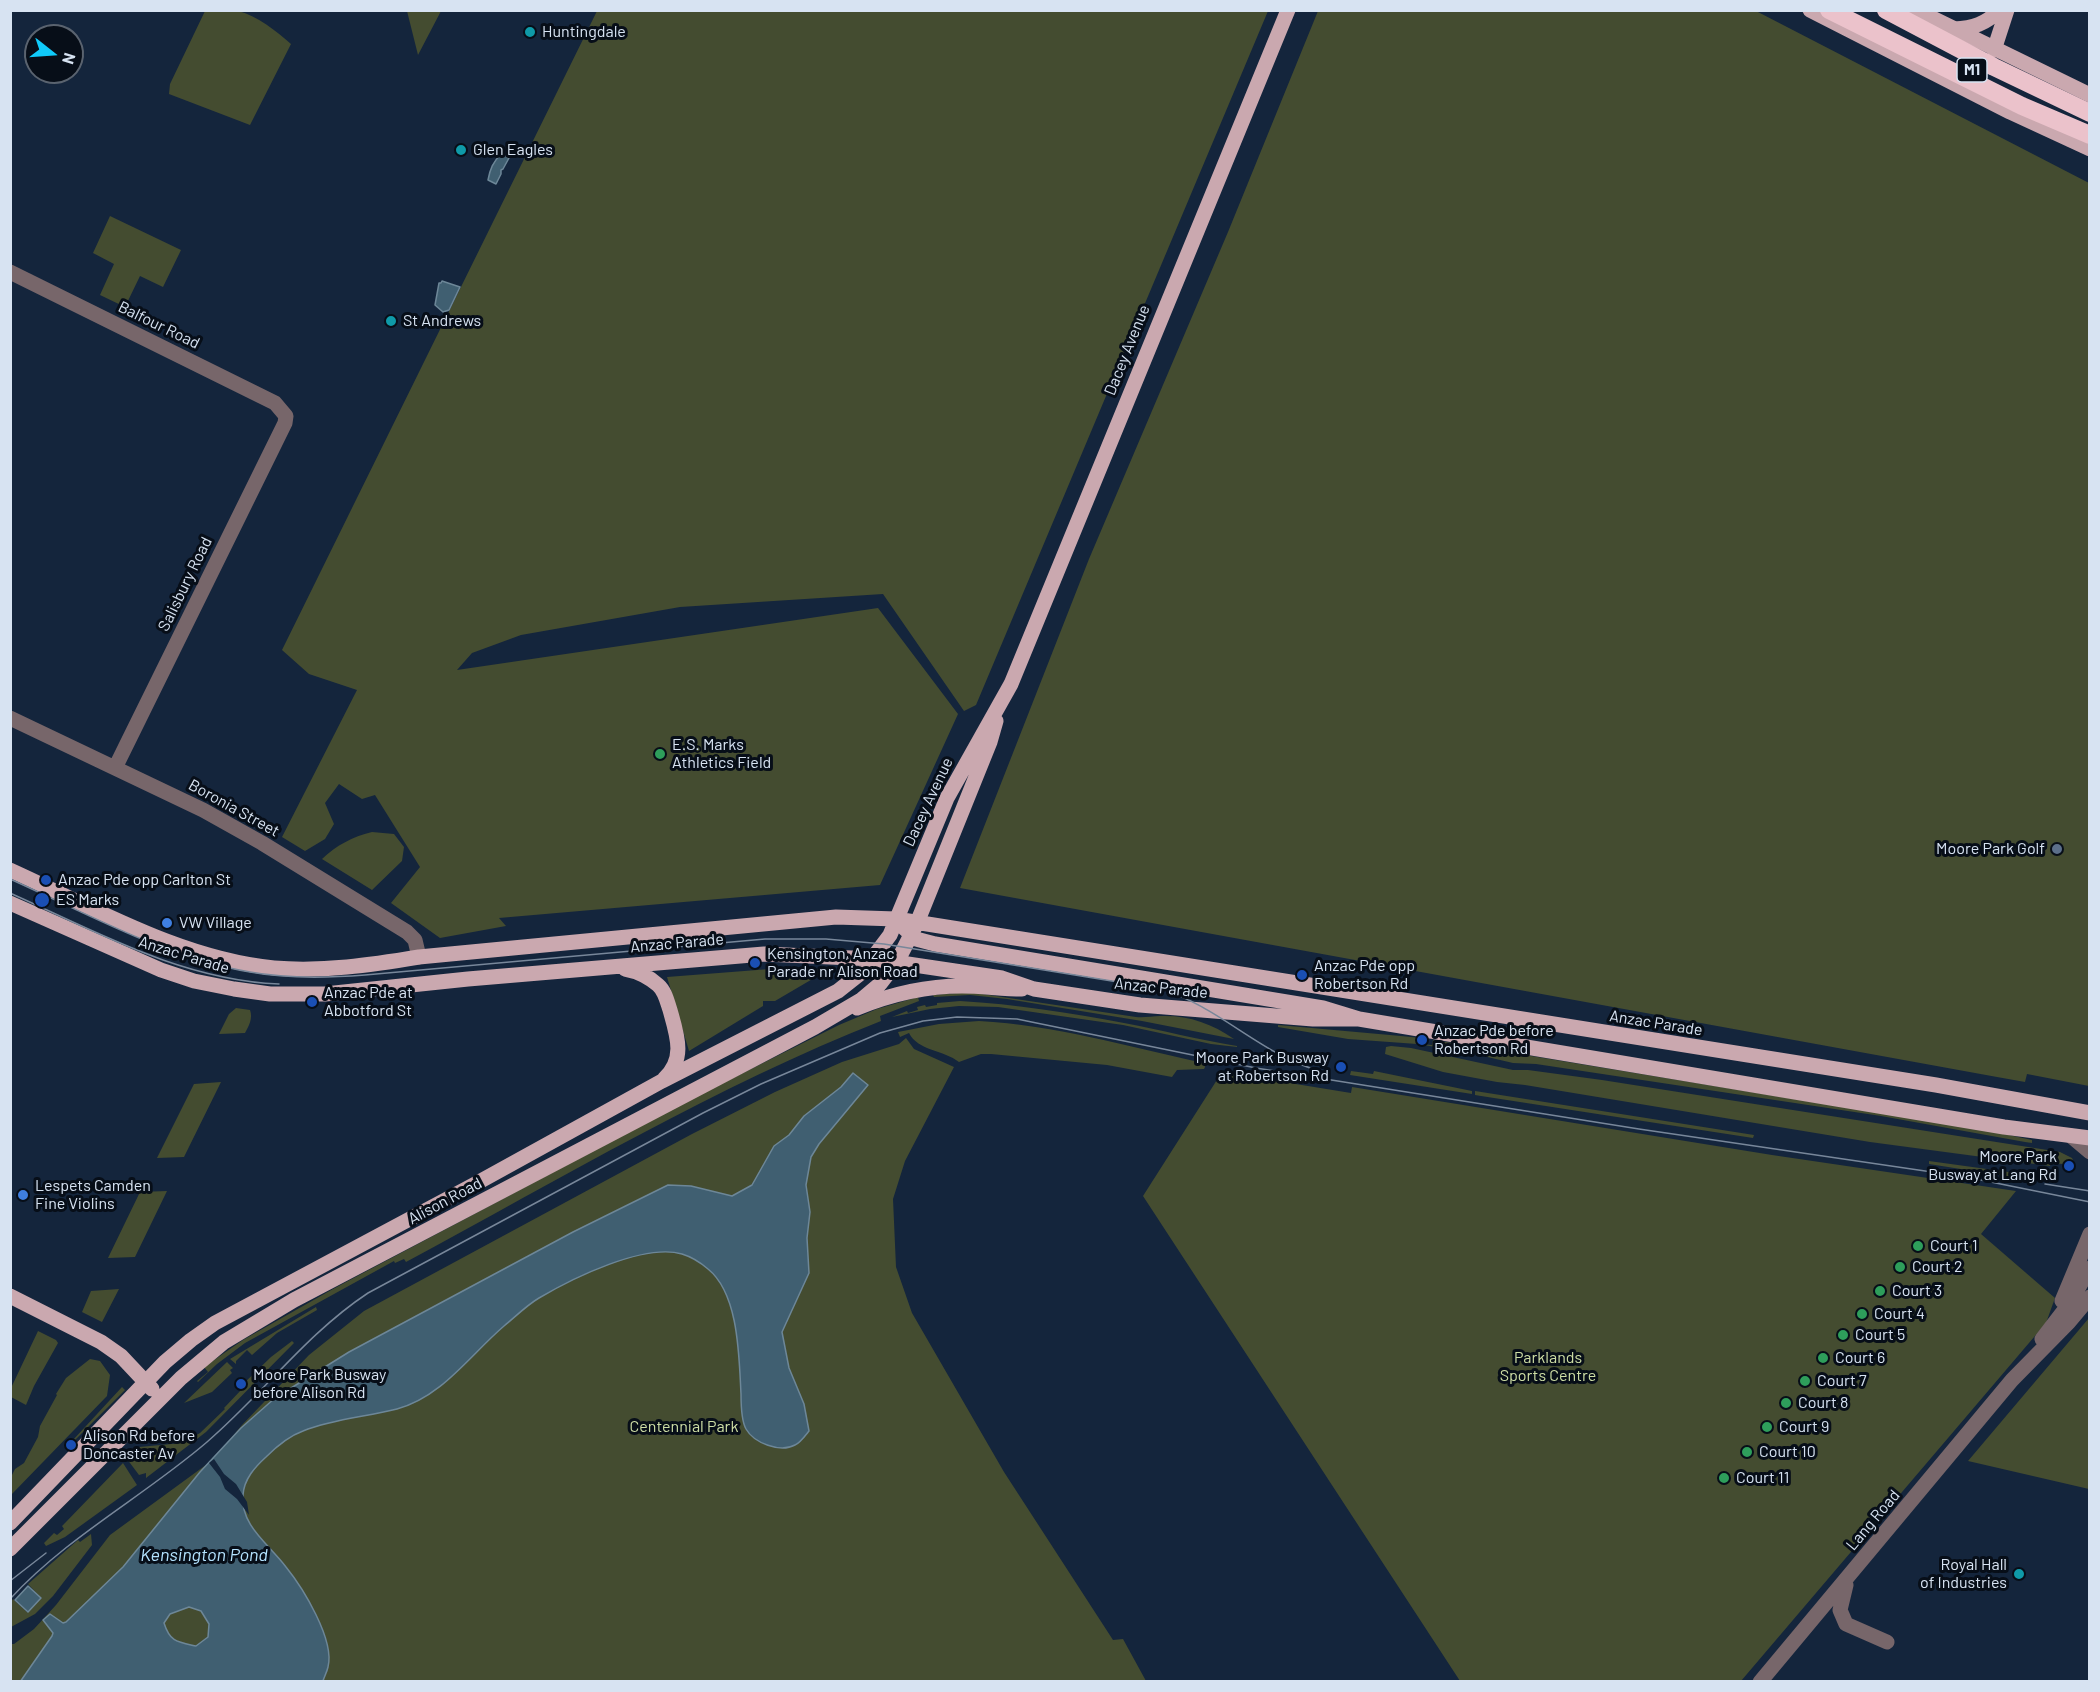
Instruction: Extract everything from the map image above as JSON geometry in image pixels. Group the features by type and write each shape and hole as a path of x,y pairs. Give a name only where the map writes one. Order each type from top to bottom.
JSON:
{"highway":[{"path":"1829,10 2022,105 2090,135"},
{"name":"M1","path":"1855,10 1956,63 2090,127"},
{"name":"M1","path":"1886,10 1994,67 2090,113"}],"main road":[{"name":"Dacey Avenue","path":"914,929 990,742 1001,704 1288,10"},
{"path":"1810,10 2010,112 2090,149"},
{"path":"1916,10 2090,95"},
{"path":"1954,29 1974,27 1985,23 1999,10"},
{"path":"1994,50 2007,10"},
{"name":"Dacey Avenue","path":"896,919 947,798 977,742 1001,704"},
{"name":"Anzac Parade","path":"10,870 159,937 198,951 273,968 358,967 419,957 836,917 896,919 935,944 1323,1008 1359,1019 1993,1125 2090,1138"},
{"name":"Anzac Parade","path":"10,903 161,970 204,983 270,994 325,994 468,979 764,954 897,962 1002,978 1034,989 1176,1009 1313,1020 1359,1019"},
{"name":"Alison Road","path":"10,1523 146,1382 191,1340 215,1323 662,1081 838,991 874,959 890,935 896,919"},
{"name":"Anzac Parade","path":"914,929 1054,946 1927,1084 2090,1113"},
{"name":"Alison Road","path":"10,1550 160,1398 224,1342 294,1300 814,1027 861,1000 880,984 897,962 914,929"},
{"path":"1054,946 1079,960 1178,977 1198,988"},
{"path":"616,967 647,977 660,987 665,995 679,1040 679,1049 674,1066 662,1081"},
{"path":"814,1027 870,1003 922,989 960,986 999,990 1034,989"},
{"path":"2054,1108 2090,1103"},
{"path":"10,1296 101,1342 121,1356 160,1398"}],"street":[{"name":"Balfour Road","path":"10,272 275,403 286,417"},
{"name":"Salisbury Road","path":"115,768 286,417"},
{"name":"Boronia Street","path":"10,718 203,810 252,837 411,936 417,945 419,957"},
{"path":"2071,1136 2090,1152"},
{"path":"2049,1329 2090,1234"},
{"name":"Lang Road","path":"1760,1682 2012,1380 2069,1304 2090,1268"},
{"name":"Lang Road","path":"2012,1380 2069,1322 2090,1297"},
{"path":"1849,1576 1840,1604 1841,1616 1849,1626 1887,1642"}],"green space":[{"path":"230,10 253,16 291,44 250,125 169,94 170,84 205,11"},
{"path":"407,11 441,11 418,55"},
{"path":"597,11 1268,11 976,705 964,711 883,594 680,607 521,635 472,653 457,670 878,608 958,714 880,885 499,918 506,926 440,938 391,903 420,867 375,795 362,799 339,784 325,803 334,824 325,839 305,851 282,837 357,690 309,674 282,650"},
{"name":"Moore Park Golf","path":"1318,11 1756,11 2089,183 2089,1086 2027,1074 2025,1082 960,888 1089,559 1228,232"},
{"path":"110,216 181,250 163,287 140,276 125,307 100,295 114,264 93,253"},
{"path":"372,832 394,834 404,847 402,861 372,890 322,859 345,842"},
{"path":"770,969 818,969 821,974 775,1001 763,1001 763,1006 689,1051 667,977"},
{"path":"969,992 1136,1017 1180,1017 1208,1024 1234,1039 1007,999 970,995 934,997 933,995"},
{"path":"918,997 919,1001 880,1016 881,1021 759,1074 640,1134 406,1262 404,1259 395,1263 394,1261 245,1343 197,1381 208,1372 204,1367 243,1340 333,1289 693,1098 839,1025 877,1009"},
{"path":"960,1001 1084,1016 1237,1047 1211,1044 1123,1025 998,1007 959,1006 892,1017 907,1011 908,1013 918,1010 917,1007 925,1005 926,1007 937,1005 937,1003"},
{"path":"236,1008 250,1010 251,1019 245,1033 219,1034 229,1014"},
{"path":"979,1021 1036,1027 1092,1038 1204,1063 1205,1067 1204,1069 1177,1070 1172,1077 1107,1065 991,1054 981,1054 959,1062 918,1043 909,1033 900,1037 898,1032 939,1024"},
{"path":"1278,1025 1421,1038 1420,1044 1432,1045 1433,1040 1990,1131 2032,1140 2032,1143 1881,1116 1536,1064 1513,1063 1462,1051 1417,1044 1348,1039 1278,1027"},
{"name":"Centennial Park","path":"906,1038 914,1049 954,1067 905,1161 893,1199 896,1267 912,1313 1004,1472 1113,1640 1123,1639 1146,1681 11,1682 11,1644 34,1629 56,1605 110,1535 214,1459 242,1425 309,1355 364,1311 692,1134 775,1092 842,1062 899,1044"},
{"path":"1386,1047 1411,1048 1513,1070 1602,1080 2060,1152 2072,1158 2075,1165 2051,1163 2050,1166 1870,1142 1497,1082 1443,1072 1385,1054"},
{"path":"1351,1071 1373,1074 1374,1071 1472,1091 1472,1094 1350,1075"},
{"name":"Parklands Sports Centre","path":"1222,1072 1351,1093 1352,1087 1772,1155 2016,1191 1981,1234 2055,1298 2046,1323 1741,1681 1460,1681 1143,1196"},
{"path":"221,1082 184,1157 157,1158 194,1084"},
{"path":"1475,1091 1754,1135 1753,1138 1481,1096 1475,1095"},
{"path":"1929,1161 2030,1175 2030,1180 1929,1164"},
{"path":"167,1191 135,1257 108,1258 140,1192"},
{"path":"119,1289 102,1322 82,1312 91,1291"},
{"path":"316,1307 317,1310 277,1333 252,1355 247,1350 236,1361 236,1364 230,1359"},
{"path":"2089,1318 2089,1489 1968,1461"},
{"path":"38,1331 58,1343 26,1405 11,1397 11,1388"},
{"path":"292,1341 294,1343 206,1432 146,1478 146,1473 139,1475 127,1459 139,1447 182,1443 200,1433 225,1409 242,1389 240,1387 271,1357"},
{"path":"90,1359 100,1361 110,1375 107,1396 11,1495 11,1477 15,1469 24,1463 56,1394 66,1378"},
{"path":"227,1362 233,1368 230,1370 232,1373 212,1392 184,1403"},
{"path":"122,1387 125,1390 73,1442 73,1440"},
{"path":"123,1463 137,1485 65,1537 46,1546 44,1543 54,1533 57,1535 64,1529 62,1526"},
{"path":"91,1534 92,1545 53,1596 35,1614 11,1627 13,1599 27,1612 41,1598 28,1584 78,1540 80,1542"}],"water":[{"path":"501,154 509,158 496,184 488,180 492,166"},
{"path":"442,281 460,287 449,310 443,312 435,305 439,283"},
{"name":"Kensington Pond","path":"853,1073 868,1085 811,1157 806,1185 810,1212 807,1238 809,1273 782,1332 789,1368 804,1404 809,1431 797,1444 782,1448 768,1445 755,1439 746,1429 743,1421 738,1345 732,1310 718,1280 708,1269 693,1258 666,1252 648,1253 609,1264 553,1290 521,1311 491,1337 455,1374 428,1395 397,1409 326,1424 298,1433 274,1449 251,1474 245,1484 243,1495 246,1516 257,1534 293,1576 316,1615 327,1643 329,1656 323,1681 20,1682 52,1636 53,1633 43,1620 50,1614 63,1623 66,1622 123,1567 200,1472 241,1428 275,1398 349,1352 573,1232 668,1185 691,1186 732,1196 752,1185 774,1146 789,1135 804,1116 841,1087","holes":["189,1607 201,1611 209,1624 208,1637 196,1646 172,1638 164,1623 170,1614"]},
{"path":"28,1586 41,1598 28,1612 15,1600"}],"pier":[{"path":"214,1459 224,1474 236,1484 247,1502 249,1515 237,1499 225,1489 220,1477 209,1463"}],"tram line":[{"path":"10,879 158,946 219,965 279,976 365,975 765,939 826,939 884,944 1161,989 1202,1007 1279,1054 1320,1071"},
{"path":"10,893 108,938 174,964 243,981 279,984"},
{"path":"10,1599 32,1576 81,1536 207,1442 325,1327 368,1293 761,1084 880,1033 923,1021 957,1017 1017,1019 1256,1068 1639,1129 1966,1177 2090,1202"},
{"path":"2045,1184 2090,1191"},
{"path":"10,1581 46,1553"}],"place":[{"name":"Huntingdale","path":"530,32"},
{"name":"Glen Eagles","path":"461,150"},
{"name":"St Andrews","path":"391,321"},
{"name":"E.S. Marks Athletics Field","path":"660,754"},
{"name":"Moore Park Golf","path":"2057,849"},
{"name":"Anzac Pde opp Carlton St","path":"46,880"},
{"name":"ES Marks","path":"42,900"},
{"name":"VW Village","path":"167,923"},
{"name":"Kensington, Anzac Parade nr Alison Road","path":"755,963"},
{"name":"Anzac Pde opp Robertson Rd","path":"1302,975"},
{"name":"Anzac Pde at Abbotford St","path":"312,1002"},
{"name":"Anzac Pde before Robertson Rd","path":"1422,1040"},
{"name":"Moore Park Busway at Robertson Rd","path":"1341,1067"},
{"name":"Moore Park Busway at Lang Rd","path":"2069,1166"},
{"name":"Lespets Camden Fine Violins","path":"23,1195"},
{"name":"Court 1","path":"1918,1246"},
{"name":"Court 2","path":"1900,1267"},
{"name":"Court 3","path":"1880,1291"},
{"name":"Court 4","path":"1862,1314"},
{"name":"Court 5","path":"1843,1335"},
{"name":"Court 6","path":"1823,1358"},
{"name":"Court 7","path":"1805,1381"},
{"name":"Moore Park Busway before Alison Rd","path":"241,1384"},
{"name":"Court 8","path":"1786,1403"},
{"name":"Court 9","path":"1767,1427"},
{"name":"Alison Rd before Doncaster Av","path":"71,1445"},
{"name":"Court 10","path":"1747,1452"},
{"name":"Court 11","path":"1724,1478"},
{"name":"Royal Hall of Industries","path":"2019,1574"}]}
